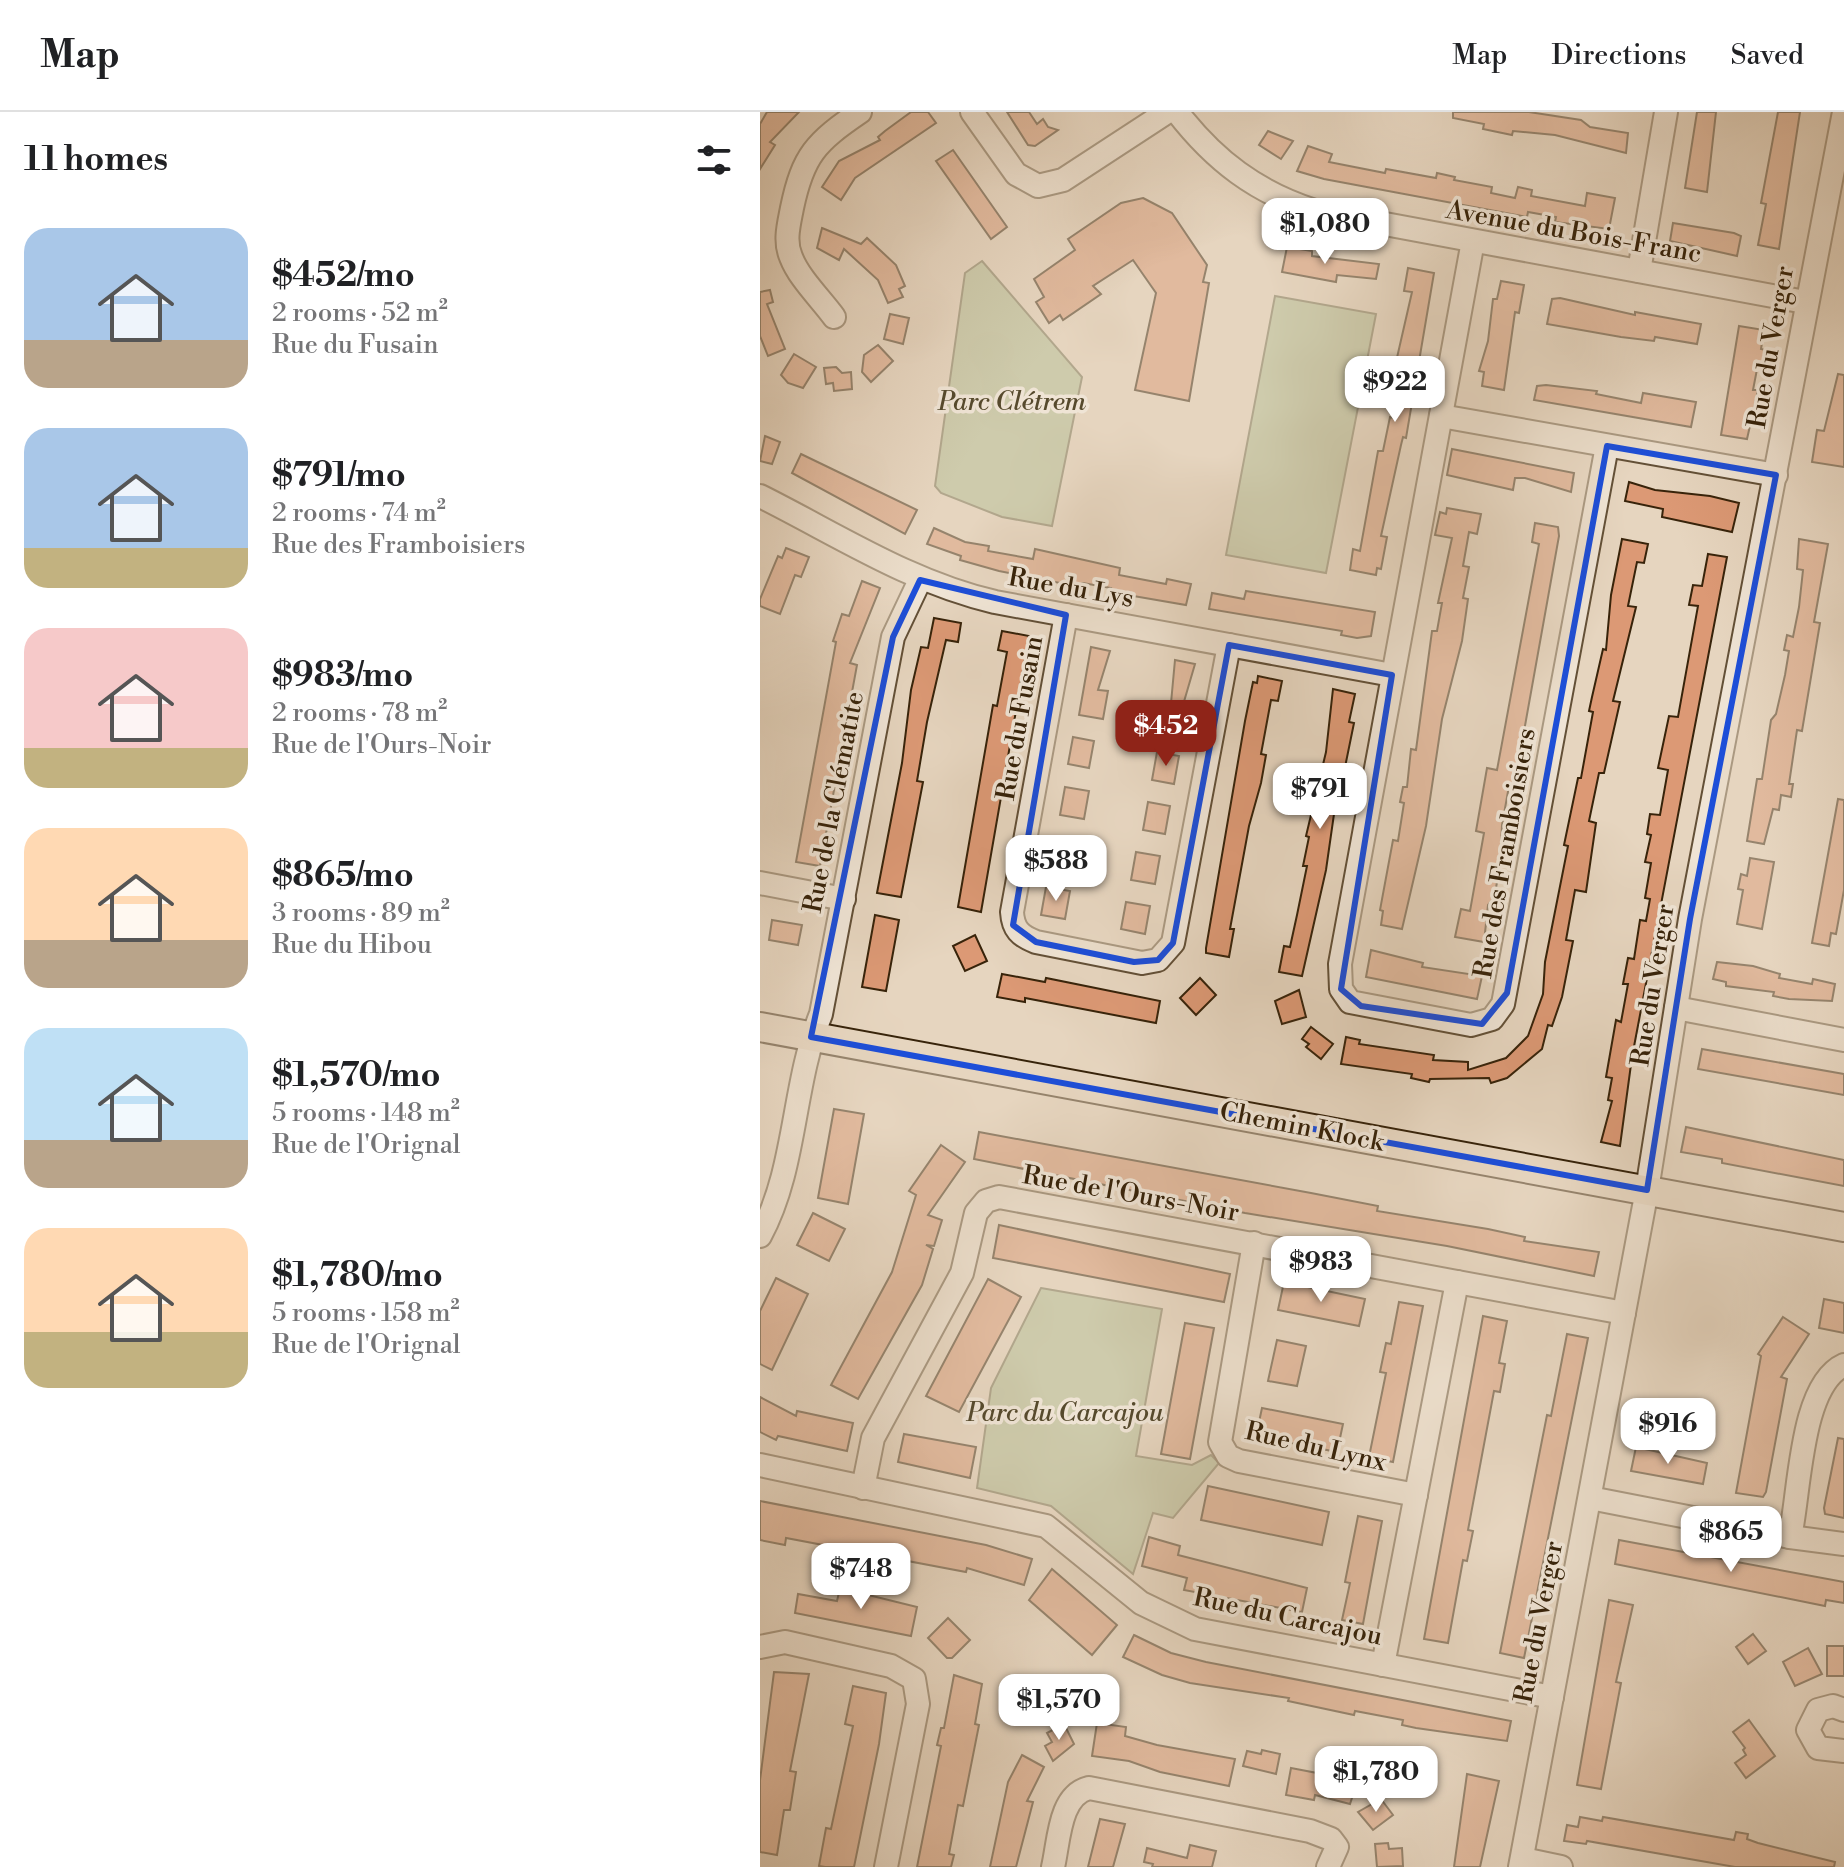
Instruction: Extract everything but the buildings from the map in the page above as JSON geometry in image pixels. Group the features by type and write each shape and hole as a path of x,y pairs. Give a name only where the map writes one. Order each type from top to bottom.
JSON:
{"main road":[{"name":"Chemin Klock","path":"760,1027 1844,1227"}],"street":[{"path":"834,317 792,261 788,232 806,159 825,136 860,112"},
{"path":"972,112 1016,174 1038,186 1063,180 1167,112"},
{"name":"Avenue du Bois-Franc","path":"1177,112 1225,165 1275,197 1353,220 1805,302"},
{"path":"1639,271 1666,112"},
{"name":"Rue du Verger","path":"1522,1863 1647,1190 1693,904 1776,475 1805,302 1844,112"},
{"name":"Rue des Framboisiers","path":"1473,241 1340,964 1341,989 1350,1002 1482,1024 1492,1019 1503,1004 1510,981 1607,446"},
{"path":"1441,416 1776,475"},
{"name":"Rue du Lys","path":"762,504 920,580 971,597 1392,675"},
{"name":"Rue de la Clématite","path":"760,1236 775,1206 811,1037 821,1014 893,637 920,580"},
{"name":"Rue du Fusain","path":"1066,615 1012,912 1013,925 1025,938 1036,942 1142,963 1158,960 1173,943 1229,645"},
{"path":"760,883 844,899"},
{"path":"1676,1008 1844,1040"},
{"name":"Rue de l'Ours-Noir","path":"863,1488 873,1438 962,1273 976,1213 986,1201 999,1197 1624,1313"},
{"name":"Rue du Lynx","path":"1254,1243 1220,1442 1228,1456 1239,1461 1416,1495"},
{"path":"1383,1665 1457,1282"},
{"path":"1790,1537 1809,1420 1818,1388 1832,1370 1844,1365"},
{"name":"Rue du Carcajou","path":"760,1465 1021,1518 1046,1526 1141,1603 1195,1629 1552,1697"},
{"path":"1590,1498 1790,1537 1844,1544"},
{"path":"760,1647 785,1642 891,1666 914,1679 918,1704 886,1867"},
{"path":"1844,1710 1833,1706 1818,1710 1808,1730 1818,1748 1844,1751"},
{"path":"1053,1867 1068,1804 1081,1790 1089,1788 1310,1831 1331,1839 1337,1847 1328,1867"},
{"path":"1522,1863 1561,1867"}],"highlighted area":[{"path":"1607,446 1776,475 1690,919 1647,1190 811,1037 893,637 920,580 1066,615 1013,925 1036,942 1134,962 1158,960 1173,943 1229,645 1392,675 1341,989 1361,1006 1482,1024 1507,993"}],"green space":[{"name":"Parc Clétrem","path":"982,261 1082,377 1052,526 1002,517 941,493 935,486 965,273"},
{"path":"1275,296 1376,314 1326,573 1226,555"},
{"name":"Parc du Carcajou","path":"1041,1288 1162,1309 1136,1456 1192,1465 1211,1455 1219,1463 1173,1518 1153,1513 1133,1574 1051,1506 977,1488 991,1388"}]}
